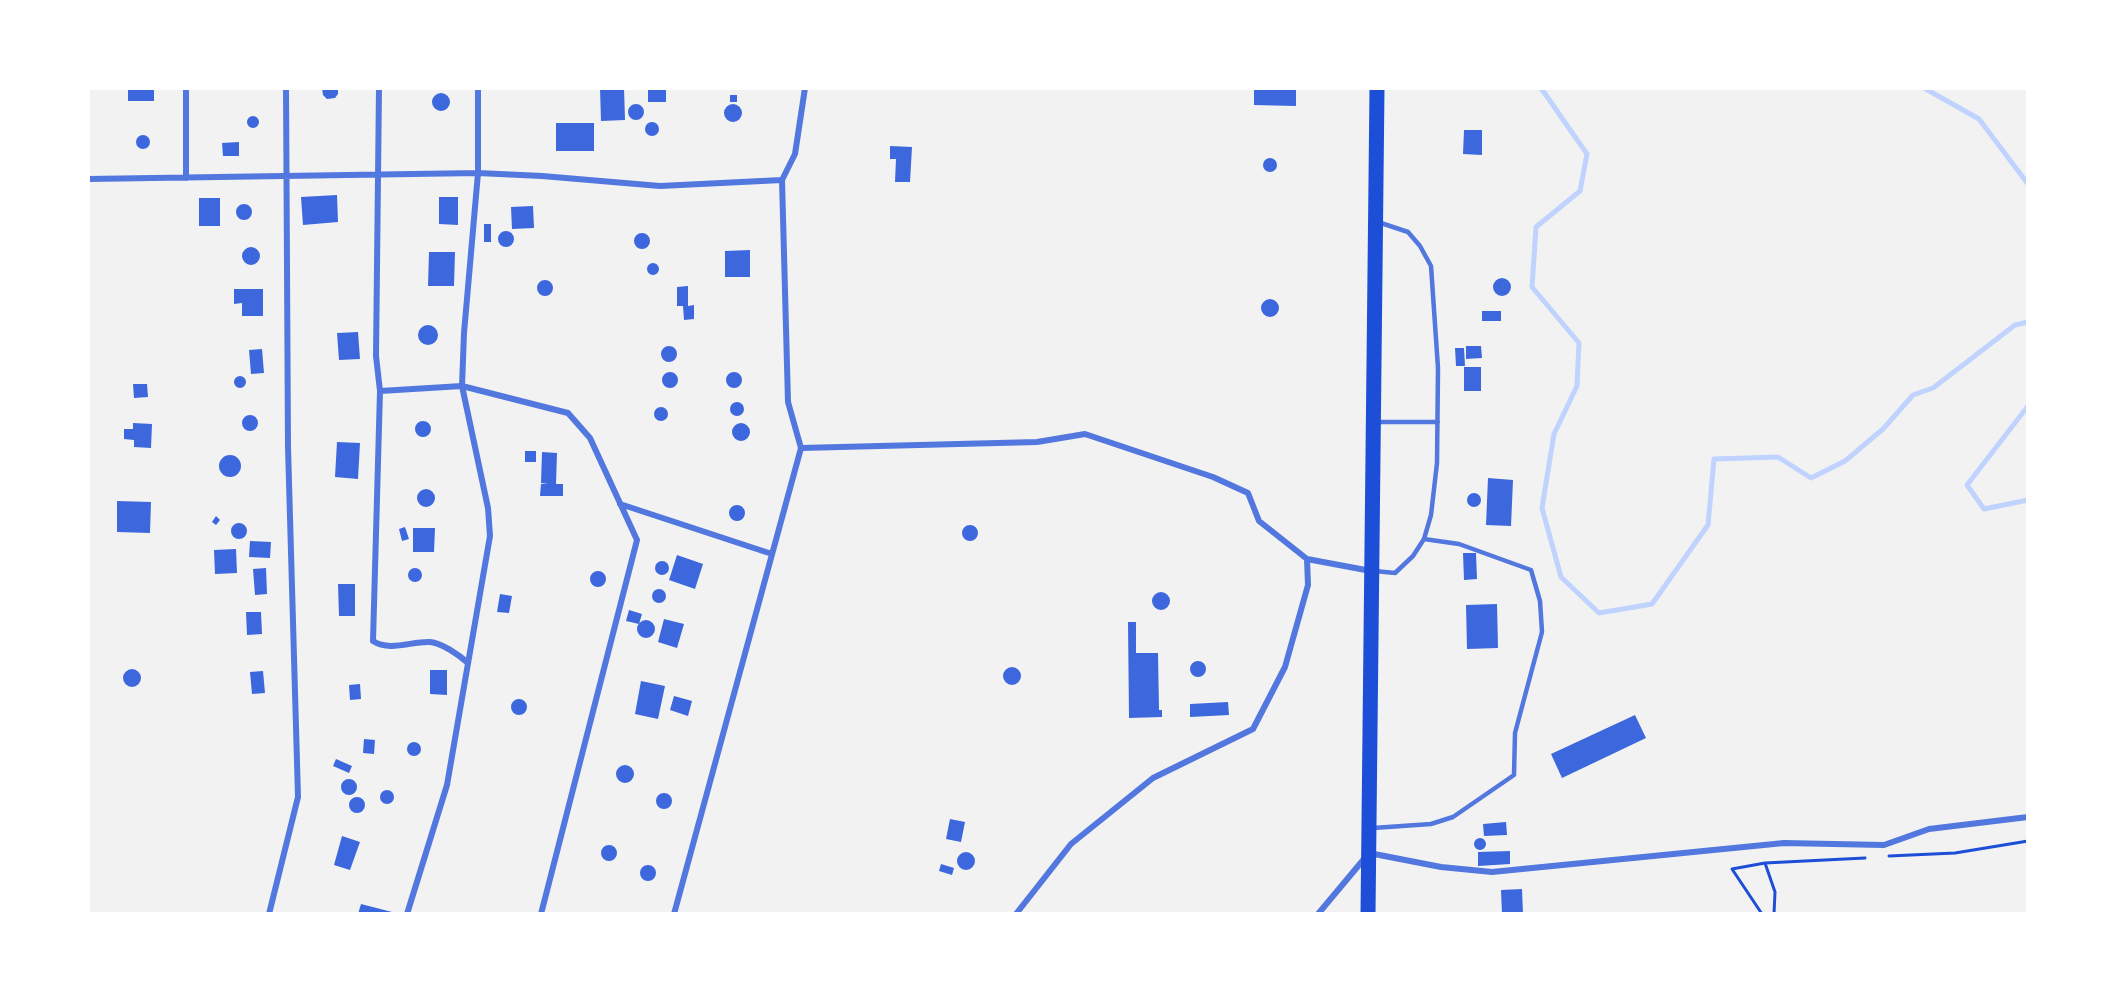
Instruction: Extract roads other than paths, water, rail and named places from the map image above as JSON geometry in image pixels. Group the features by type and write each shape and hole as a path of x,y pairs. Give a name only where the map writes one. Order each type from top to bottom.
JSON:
{"highway":[{"path":"1368,914 1377,88"}],"street":[{"path":"186,88 186,178"},
{"path":"269,914 298,797 288,447 286,88"},
{"path":"379,88 376,356 380,391 373,641 378,644 402,645 433,642 468,663"},
{"path":"406,914 447,784 490,536 488,508 462,386 464,333 478,173 478,88"},
{"path":"674,914 801,448 789,402 782,180 795,154 805,88"},
{"path":"88,179 478,173 660,186 782,180"},
{"path":"380,391 462,386 568,413 590,438 637,540 541,914"},
{"path":"801,448 1037,442 1085,434 1214,477 1248,493 1259,521 1307,559 1372,571"},
{"path":"620,504 772,554"},
{"path":"1016,914 1071,844 1153,778 1253,729 1285,668 1308,585 1307,559"},
{"path":"1318,914 1369,853 1441,867 1492,872 1784,843 1884,845 1929,830 2028,817"}],"lane":[{"path":"1372,571 1395,573 1413,556 1424,538 1431,515 1437,463 1438,422 1438,368 1431,266 1420,246 1408,232 1376,221"},
{"path":"1374,422 1438,422"},
{"path":"1369,828 1431,824 1452,817 1514,775 1515,733 1542,632 1540,601 1531,570 1459,544 1424,538"}],"waterway":[{"path":"1541,88 1587,154 1580,191 1536,227 1532,287 1579,343 1577,386 1554,434 1542,508 1561,577 1599,613 1652,604 1708,525 1714,459 1778,457 1811,478 1845,461 1883,429 1913,395 1933,388 2015,325 2028,322"},
{"path":"1924,88 1979,119 2028,184"},
{"path":"2028,406 1967,485 1984,509 2028,500"}]}
